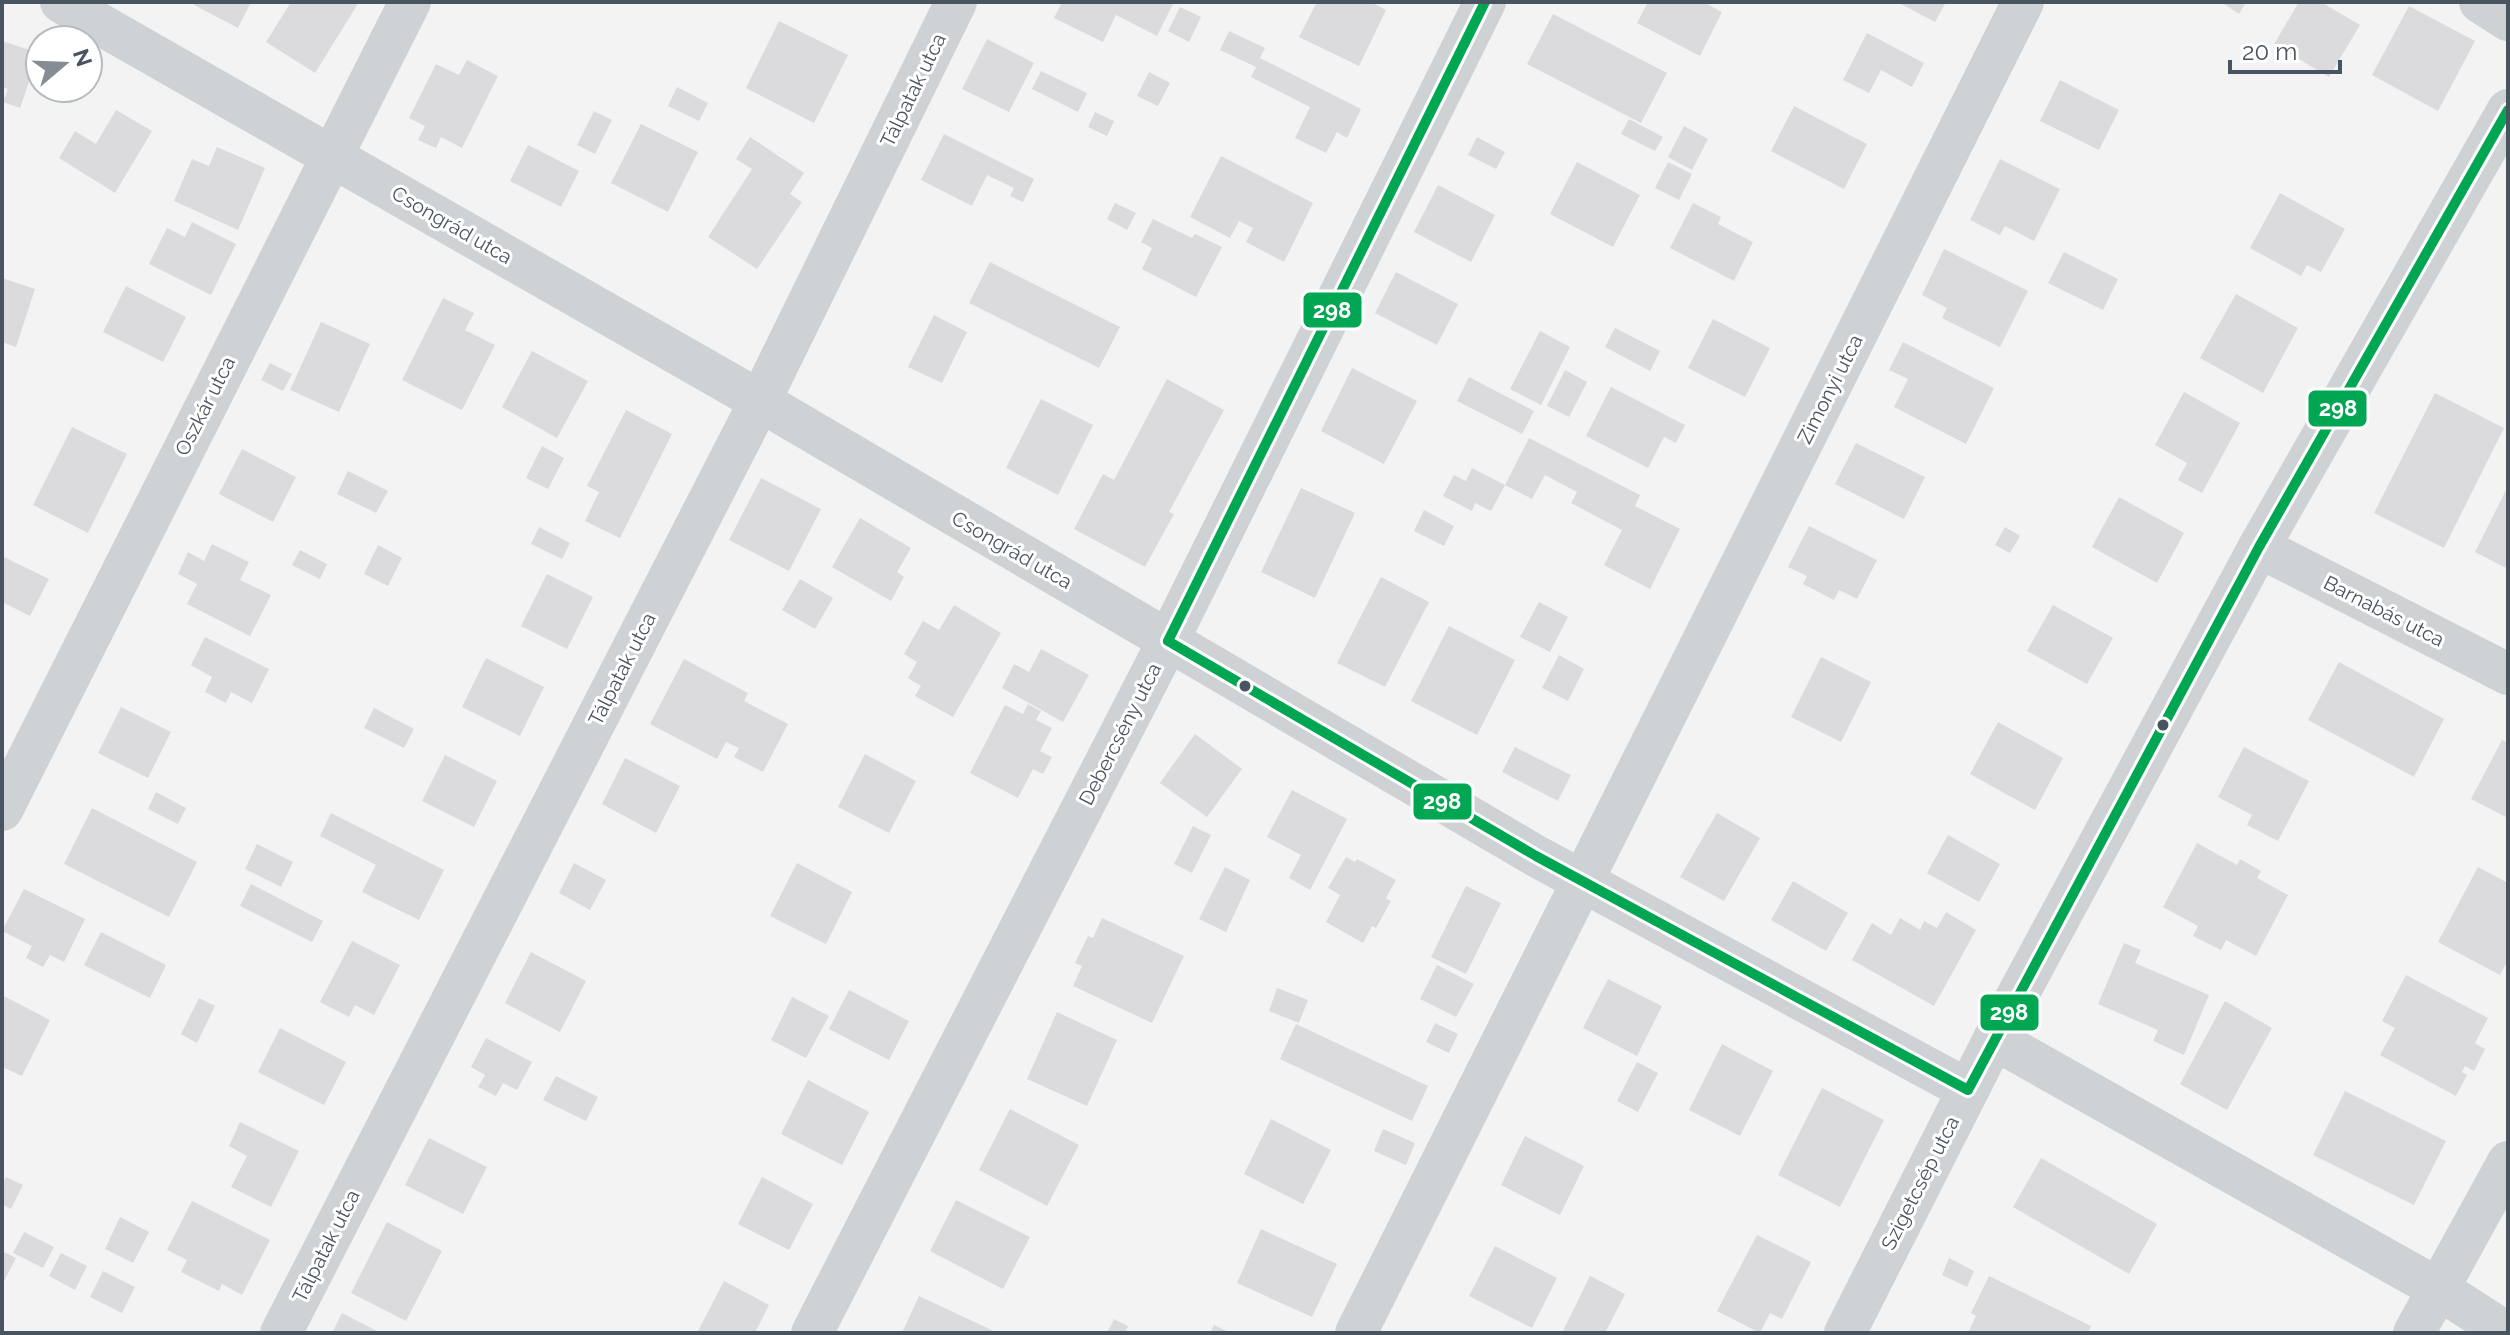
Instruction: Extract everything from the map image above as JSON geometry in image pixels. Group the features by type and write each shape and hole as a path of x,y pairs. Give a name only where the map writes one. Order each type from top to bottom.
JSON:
{"street":[{"name":"Csongrád utca","path":"61,2 760,401 1536,856 1968,1090"},
{"name":"Oszkár utca","path":"2,810 410,2"},
{"name":"Tálpatak utca","path":"281,1333 760,401 956,2"},
{"name":"Debercsény utca","path":"812,1333 1168,641 1485,2"},
{"name":"Zimonyi utca","path":"1356,1333 2023,2"},
{"path":"2480,2 2508,20"},
{"name":"Szigetcsép utca","path":"1845,1333 1994,1039 2259,547 2508,110"},
{"name":"Barnabás utca","path":"2259,547 2508,674"},
{"path":"1994,1039 2437,1288 2507,1333"},
{"path":"2414,1333 2508,1162"}],"building":[{"path":"195,2 251,2 238,28 194,5"},
{"path":"291,2 359,2 315,73 266,42"},
{"path":"1062,2 1174,2 1157,36 1116,15 1103,42 1054,18"},
{"path":"1317,2 1371,2 1386,10 1359,66 1299,37"},
{"path":"1648,2 1703,2 1722,12 1700,56 1637,23"},
{"path":"1897,2 1946,2 1935,22"},
{"path":"2221,2 2246,2 2239,14"},
{"path":"2299,2 2321,2 2360,25 2329,77 2274,44"},
{"path":"2409,6 2475,41 2438,111 2372,75"},
{"path":"1180,7 1201,17 1189,42 1168,31"},
{"path":"1553,14 1667,73 1641,123 1527,64"},
{"path":"779,21 848,55 814,123 746,88"},
{"path":"1229,31 1265,48 1260,58 1361,109 1347,138 1337,132 1326,153 1295,138 1310,107 1251,77 1256,67 1220,50"},
{"path":"1867,33 1924,63 1912,87 1881,70 1869,93 1843,80"},
{"path":"987,39 1034,63 1009,112 962,89"},
{"path":"2,41 24,48 24,96 20,108 3,102 8,89 2,87"},
{"path":"467,60 498,76 462,148 441,137 436,148 418,140 425,126 409,118 436,64 459,75"},
{"path":"1041,71 1087,93 1078,112 1032,89"},
{"path":"1149,72 1170,83 1158,106 1137,96"},
{"path":"2060,80 2119,110 2099,150 2040,121"},
{"path":"677,87 708,103 699,121 668,106"},
{"path":"1794,106 1867,144 1844,189 1771,151"},
{"path":"116,110 152,131 115,193 59,158 75,131 96,144"},
{"path":"594,111 612,120 595,154 577,145"},
{"path":"1095,112 1114,121 1107,136 1088,127"},
{"path":"1629,119 1663,137 1655,151 1621,134"},
{"path":"641,124 698,152 668,212 611,183"},
{"path":"1684,126 1708,139 1692,170 1668,157"},
{"path":"944,134 1034,179 1023,202 1010,196 1014,188 987,175 972,206 921,180"},
{"path":"750,137 804,173 790,194 802,202 757,269 708,237 752,169 736,159"},
{"path":"1477,137 1505,152 1496,169 1468,155"},
{"path":"528,145 579,171 561,207 510,181"},
{"path":"217,147 265,168 238,230 174,201 192,159 209,166"},
{"path":"1221,156 1313,203 1284,262 1246,242 1253,228 1239,221 1230,238 1190,217"},
{"path":"2000,159 2060,189 2034,241 2005,226 2000,235 1970,220"},
{"path":"1577,162 1640,195 1613,247 1550,214"},
{"path":"1668,162 1692,174 1679,200 1655,188"},
{"path":"1438,185 1495,215 1471,262 1414,232"},
{"path":"2280,193 2345,229 2321,272 2307,265 2301,276 2250,248"},
{"path":"1115,203 1136,213 1127,230 1107,219"},
{"path":"1693,203 1721,217 1718,224 1753,242 1734,281 1670,248"},
{"path":"1153,219 1192,238 1195,234 1222,247 1196,297 1142,269 1152,248 1141,242"},
{"path":"192,222 236,244 211,295 149,264 167,228 185,237"},
{"path":"1944,249 2028,291 2000,347 1942,318 1947,308 1922,295"},
{"path":"2064,252 2118,279 2103,310 2048,283"},
{"path":"990,262 1120,327 1099,368 969,303"},
{"path":"1396,272 1458,304 1437,345 1375,313"},
{"path":"2,278 35,289 16,347 2,342"},
{"path":"126,286 186,317 163,362 103,332"},
{"path":"2236,294 2298,328 2263,393 2200,358"},
{"path":"443,298 474,313 465,330 495,345 462,410 402,380"},
{"path":"934,315 967,332 942,383 908,367"},
{"path":"1713,319 1770,348 1745,397 1688,368"},
{"path":"321,322 370,344 339,412 290,390"},
{"path":"1615,328 1660,351 1650,371 1605,347"},
{"path":"1540,331 1570,347 1541,405 1510,389"},
{"path":"1903,342 1994,388 1966,444 1894,407 1908,379 1889,370"},
{"path":"532,351 588,381 557,438 502,407"},
{"path":"270,363 292,374 283,391 261,380"},
{"path":"1352,368 1417,401 1384,464 1321,431"},
{"path":"1565,370 1587,382 1569,417 1547,406"},
{"path":"1469,377 1534,411 1522,434 1457,401"},
{"path":"1167,379 1224,410 1169,512 1174,514 1145,567 1074,529 1103,474 1114,480"},
{"path":"1611,387 1685,425 1676,443 1664,437 1648,468 1586,436"},
{"path":"2184,392 2240,423 2202,493 2178,480 2187,463 2155,445"},
{"path":"2435,393 2504,428 2444,548 2374,513"},
{"path":"1041,399 1093,425 1058,495 1006,468"},
{"path":"626,410 672,434 620,538 585,521 599,492 587,486"},
{"path":"72,427 127,454 88,533 33,505"},
{"path":"1529,438 1640,495 1635,506 1680,529 1650,589 1604,565 1622,530 1571,503 1577,492 1545,475 1532,499 1505,485"},
{"path":"1856,443 1925,477 1904,519 1835,484"},
{"path":"542,446 564,458 548,489 526,478"},
{"path":"242,449 296,477 273,522 219,494"},
{"path":"1472,468 1505,485 1491,511 1475,503 1472,511 1443,496 1454,475 1466,481"},
{"path":"348,471 388,491 376,513 337,494"},
{"path":"761,478 821,509 789,571 729,540"},
{"path":"2508,486 2508,569 2475,552"},
{"path":"1301,488 1355,513 1315,598 1261,572"},
{"path":"2119,497 2184,533 2157,583 2092,547"},
{"path":"1424,510 1454,526 1444,546 1414,531"},
{"path":"860,518 911,548 897,572 904,577 891,601 832,567"},
{"path":"1809,526 1877,560 1857,599 1839,590 1834,600 1803,584 1807,576 1788,567"},
{"path":"539,527 570,543 562,559 531,544"},
{"path":"2005,527 2020,536 2010,553 1995,545"},
{"path":"212,544 249,562 240,580 271,595 250,636 187,604 197,584 178,574 188,552 204,561"},
{"path":"378,545 402,558 388,586 364,574"},
{"path":"300,550 327,564 320,579 292,565"},
{"path":"2,556 49,579 30,616 2,602"},
{"path":"547,574 593,597 567,649 521,626"},
{"path":"1381,577 1429,602 1385,687 1337,663"},
{"path":"800,579 833,598 815,629 782,610"},
{"path":"1539,602 1568,617 1550,652 1520,637"},
{"path":"954,605 1001,633 953,717 915,696 921,686 908,678 917,662 904,654 923,621 939,630"},
{"path":"2053,605 2113,638 2087,684 2027,651"},
{"path":"1449,626 1515,660 1477,735 1411,701"},
{"path":"205,637 269,669 252,703 231,692 226,703 205,692 212,677 191,665"},
{"path":"1041,649 1089,675 1063,722 1002,688 1014,664 1029,672"},
{"path":"1559,655 1584,669 1568,701 1542,688"},
{"path":"1821,657 1871,682 1841,742 1791,717"},
{"path":"486,658 544,687 520,736 462,707"},
{"path":"684,659 748,693 744,701 788,724 763,772 734,757 739,748 726,742 717,759 650,724"},
{"path":"2339,662 2444,719 2414,777 2308,720"},
{"path":"1028,704 1041,711 1036,720 1052,728 1040,751 1052,757 1043,774 1033,769 1018,798 970,773 1005,705 1023,714"},
{"path":"121,707 171,732 148,778 98,753"},
{"path":"374,708 414,729 404,748 364,728"},
{"path":"1998,722 2063,758 2035,810 1970,774"},
{"path":"1195,734 1242,769 1207,817 1160,783"},
{"path":"2502,740 2508,743 2508,818 2471,799"},
{"path":"1515,747 1571,775 1558,801 1502,772"},
{"path":"2244,747 2309,781 2278,841 2247,825 2252,815 2218,797"},
{"path":"865,754 916,781 889,833 838,807"},
{"path":"445,755 497,781 474,827 422,801"},
{"path":"625,758 680,786 656,833 602,804"},
{"path":"1292,790 1347,819 1310,890 1289,878 1301,855 1267,837"},
{"path":"156,792 186,808 178,824 148,809"},
{"path":"92,808 197,862 169,917 64,864"},
{"path":"331,813 444,870 419,920 362,892 376,865 320,836"},
{"path":"1717,813 1760,838 1724,901 1680,877"},
{"path":"1193,826 1211,835 1192,873 1174,864"},
{"path":"1948,835 2000,864 1979,902 1927,873"},
{"path":"2197,843 2237,865 2240,859 2261,871 2257,878 2288,895 2256,956 2226,940 2221,950 2193,936 2198,926 2163,907"},
{"path":"257,844 293,862 281,887 245,869"},
{"path":"1346,857 1355,862 1357,859 1396,880 1386,898 1391,901 1376,928 1372,926 1363,943 1326,922 1340,895 1328,888"},
{"path":"574,863 606,880 590,910 559,893"},
{"path":"797,863 852,892 826,944 770,916"},
{"path":"1225,867 1250,880 1226,932 1199,919"},
{"path":"2478,867 2508,883 2508,960 2500,975 2438,942"},
{"path":"1793,881 1848,913 1826,951 1771,920"},
{"path":"251,884 323,921 312,942 240,906"},
{"path":"1466,886 1501,903 1466,974 1431,957"},
{"path":"24,889 85,919 64,962 50,955 43,967 26,958 32,946 2,931"},
{"path":"1946,912 1976,930 1934,1006 1852,960 1872,923 1891,935 1900,918 1920,930 1924,921 1937,928"},
{"path":"1102,918 1184,956 1152,1023 1073,986 1082,966 1075,963 1088,936 1093,938"},
{"path":"101,932 166,965 150,998 84,965"},
{"path":"352,941 400,965 374,1015 355,1005 349,1017 320,1002"},
{"path":"2124,943 2141,950 2135,963 2209,995 2184,1055 2153,1041 2158,1030 2098,1004"},
{"path":"531,952 586,981 560,1032 505,1003"},
{"path":"1437,965 1474,984 1456,1017 1420,999"},
{"path":"2406,975 2488,1018 2475,1043 2485,1049 2474,1071 2465,1066 2462,1072 2467,1075 2456,1096 2380,1055 2395,1028 2382,1021"},
{"path":"1608,979 1662,1006 1637,1056 1583,1028"},
{"path":"1277,988 1308,1000 1299,1023 1269,1011"},
{"path":"849,990 909,1021 889,1060 829,1029"},
{"path":"2,995 50,1020 22,1076 2,1067"},
{"path":"792,997 829,1016 806,1058 771,1040"},
{"path":"199,998 215,1006 197,1043 181,1034"},
{"path":"2225,1001 2272,1028 2227,1110 2180,1084"},
{"path":"1057,1012 1117,1040 1087,1106 1027,1079"},
{"path":"1435,1023 1458,1034 1449,1053 1426,1042"},
{"path":"1296,1024 1428,1086 1412,1121 1280,1059"},
{"path":"280,1028 346,1062 324,1105 258,1072"},
{"path":"486,1038 532,1062 517,1090 503,1083 496,1096 478,1087 485,1075 471,1067"},
{"path":"1722,1044 1773,1071 1740,1136 1689,1110"},
{"path":"1637,1062 1658,1073 1638,1112 1617,1101"},
{"path":"556,1076 598,1097 586,1121 543,1100"},
{"path":"808,1080 869,1112 842,1165 781,1134"},
{"path":"1822,1088 1884,1120 1840,1207 1778,1175"},
{"path":"2345,1091 2446,1141 2414,1205 2313,1155"},
{"path":"1010,1109 1079,1145 1047,1206 979,1170"},
{"path":"1271,1119 1331,1150 1303,1204 1244,1174"},
{"path":"240,1122 299,1151 271,1207 231,1187 247,1156 229,1146"},
{"path":"1383,1129 1415,1143 1406,1165 1374,1151"},
{"path":"1525,1136 1584,1166 1560,1215 1501,1185"},
{"path":"429,1138 487,1167 463,1214 405,1185"},
{"path":"2041,1158 2157,1224 2129,1274 2013,1207"},
{"path":"6,1177 23,1185 11,1209 2,1204 2,1185"},
{"path":"762,1177 813,1204 789,1250 738,1224"},
{"path":"956,1200 1030,1237 1003,1289 930,1251"},
{"path":"192,1201 270,1240 242,1295 222,1284 219,1291 181,1272 187,1260 167,1250"},
{"path":"120,1217 149,1232 133,1263 105,1249"},
{"path":"387,1222 442,1251 406,1321 351,1293"},
{"path":"1261,1229 1337,1264 1312,1317 1237,1283"},
{"path":"24,1232 54,1247 43,1268 13,1253"},
{"path":"1757,1235 1811,1262 1782,1319 1770,1313 1760,1333 1717,1311"},
{"path":"1495,1246 1557,1278 1532,1328 1469,1296"},
{"path":"2,1251 16,1258 2,1285"},
{"path":"61,1253 87,1266 75,1290 49,1276"},
{"path":"1949,1258 1974,1271 1967,1287 1942,1275"},
{"path":"103,1271 135,1287 122,1313 90,1297"},
{"path":"1590,1276 1625,1294 1605,1333 1566,1333 1563,1331"},
{"path":"1989,1276 2091,1326 2088,1333 1968,1333 1976,1316 1971,1313"},
{"path":"724,1281 769,1305 755,1333 697,1333"},
{"path":"919,1296 998,1333 902,1333"},
{"path":"342,1313 381,1333 332,1333"},
{"path":"1114,1319 1128,1326 1125,1333 1107,1333"},
{"path":"1214,1325 1231,1333 1210,1333"}],"transit line":[{"name":"298","path":"1485,2 1168,641 1536,856 1968,1090 2259,547 2508,110"}]}
